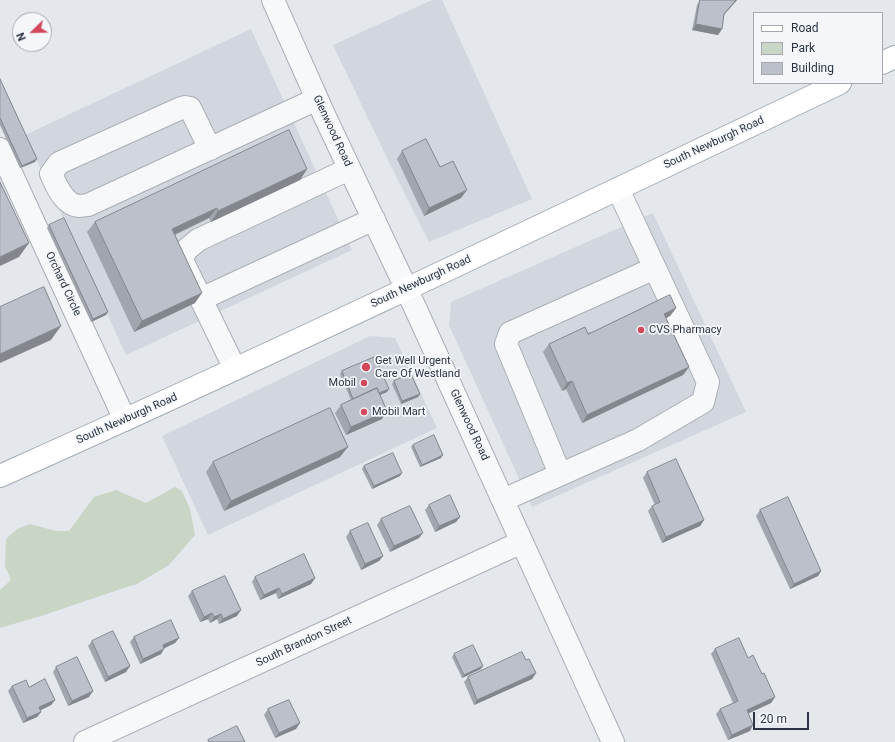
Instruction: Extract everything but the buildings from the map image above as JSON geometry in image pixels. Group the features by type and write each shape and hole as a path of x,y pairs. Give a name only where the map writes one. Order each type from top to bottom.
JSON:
{"main road":[{"path":"883,63 895,57"},
{"name":"South Newburgh Road","path":"0,476 407,290 838,84"}],"street":[{"name":"Glenwood Road","path":"273,0 349,169 407,290 613,742"},
{"path":"210,149 190,108 185,107 59,163 51,174 57,189 68,201 77,206 88,205 210,149 317,99"},
{"name":"Orchard Circle","path":"0,149 125,420"},
{"path":"235,369 182,260 186,250 198,240 349,169"},
{"path":"503,500 638,440 704,402 708,382 618,189"},
{"path":"201,299 374,219"},
{"path":"560,474 506,344 510,333 655,268"},
{"name":"South Brandon Street","path":"85,742 522,542"}],"shaded area":[{"path":"432,0 442,0 532,199 429,242 333,45"},
{"path":"251,29 352,250 126,355 25,135"},
{"path":"653,213 746,412 532,507 449,325 451,302"},
{"path":"370,336 395,338 437,428 208,535 162,436"}],"green space":[{"path":"175,487 182,491 190,509 195,535 169,565 137,584 0,628 0,590 11,580 5,566 6,539 17,529 30,524 56,531 69,531 94,497 116,490 146,503"}],"place":[{"name":"CVS Pharmacy","path":"641,330"},
{"name":"Get Well Urgent Care Of Westland","path":"366,367"},
{"name":"Mobil","path":"364,383"},
{"name":"Mobil Mart","path":"364,412"}]}
